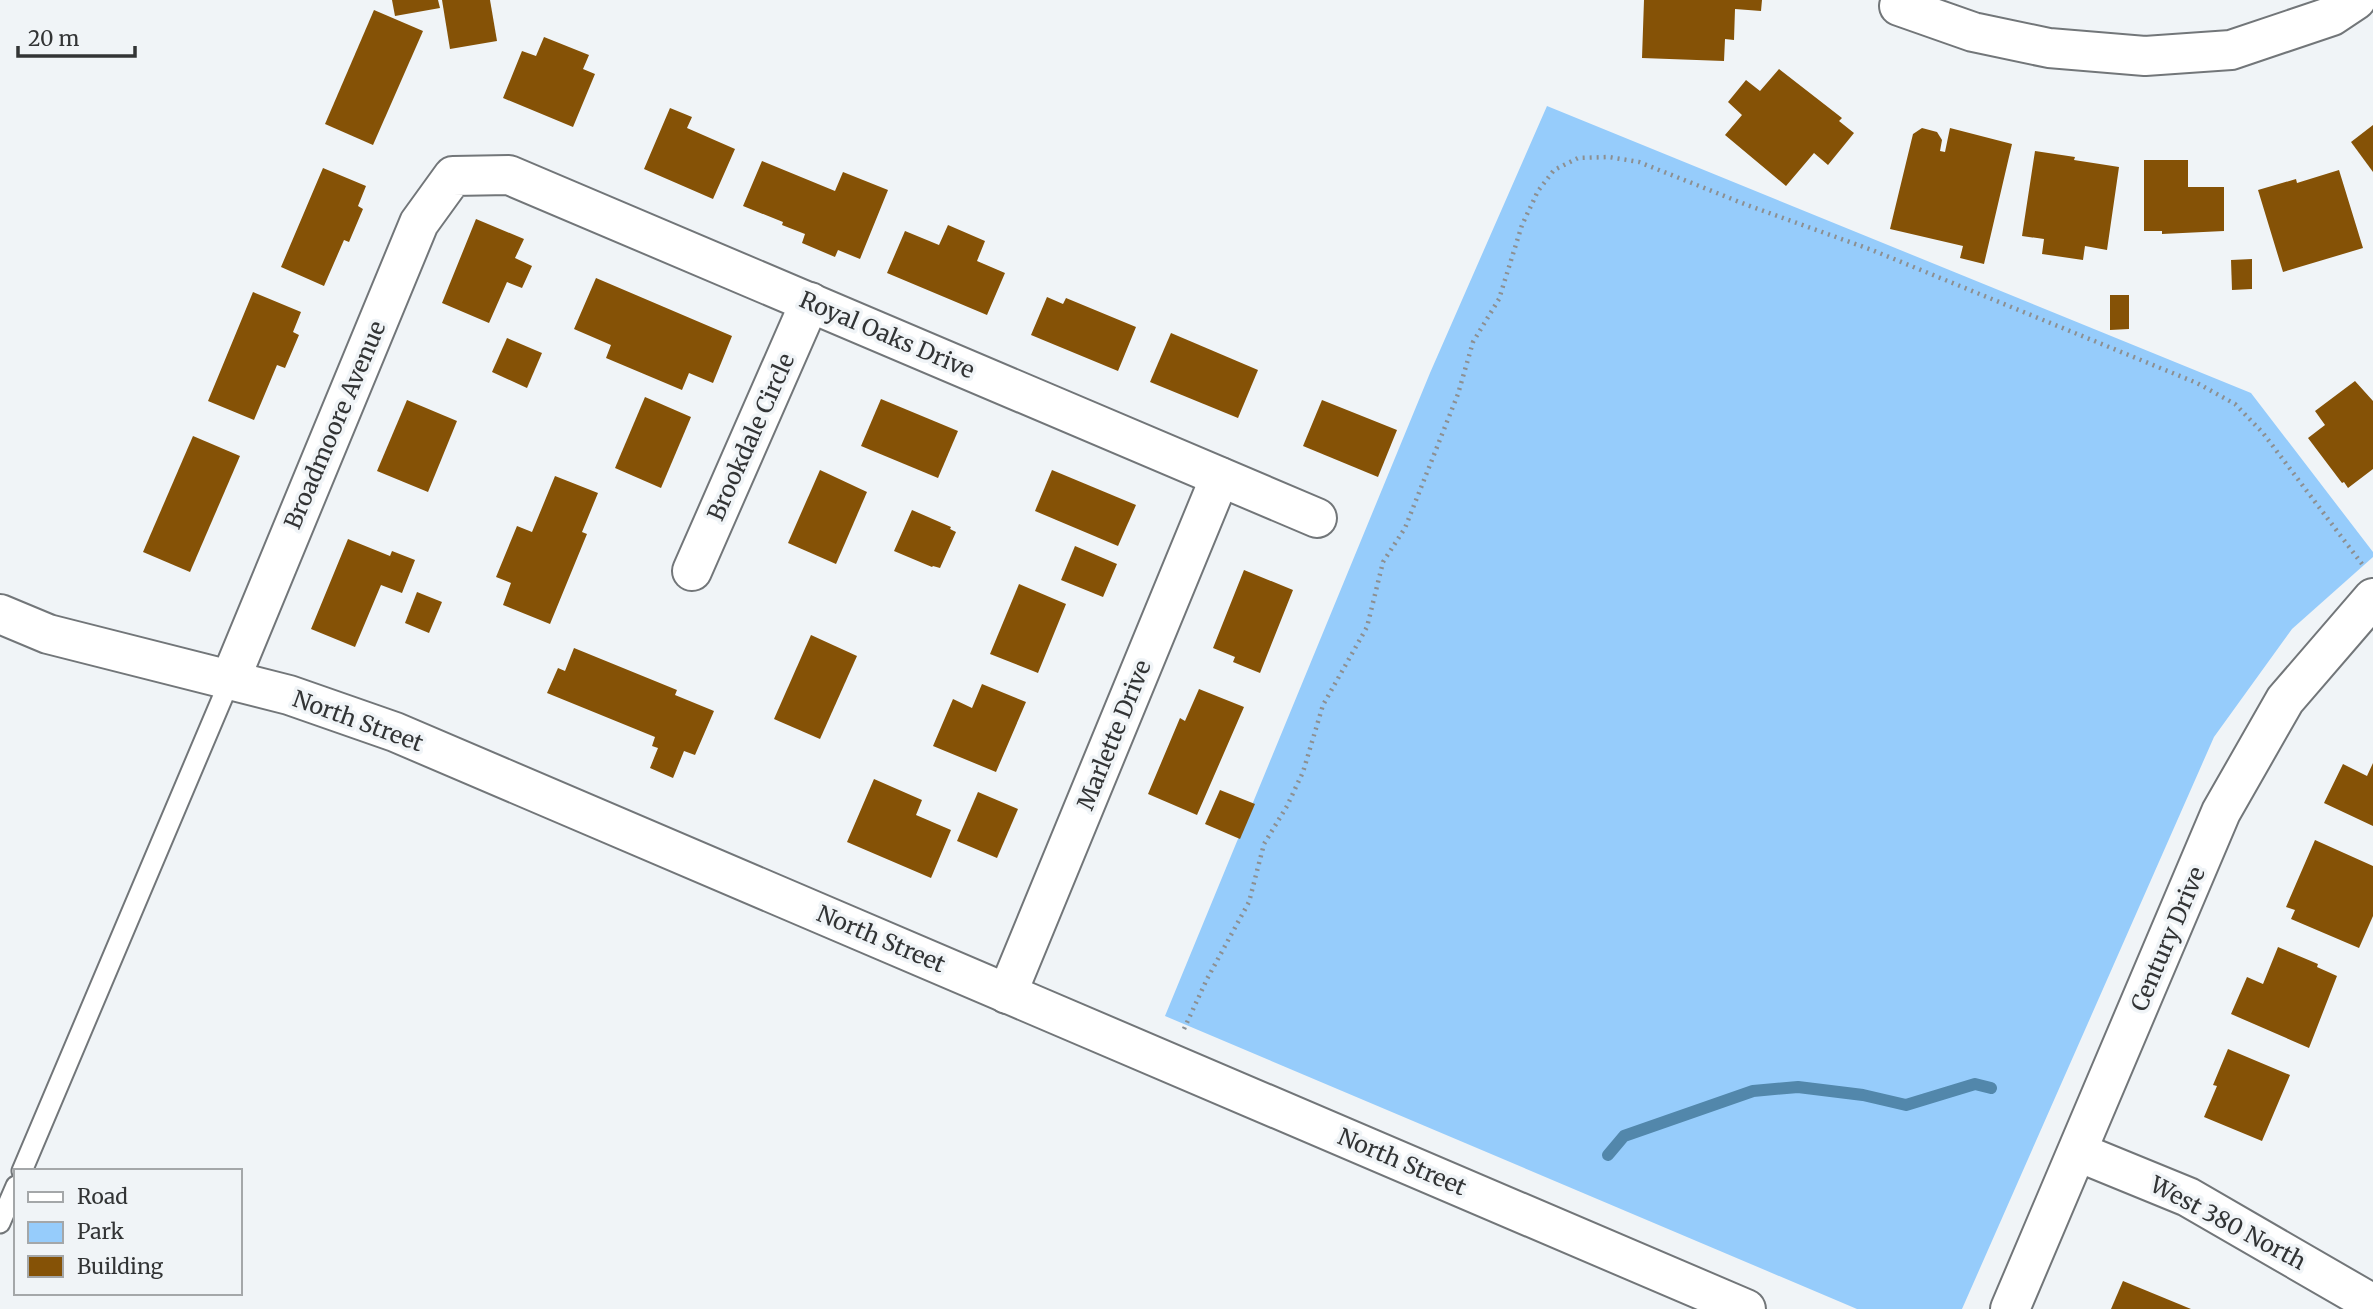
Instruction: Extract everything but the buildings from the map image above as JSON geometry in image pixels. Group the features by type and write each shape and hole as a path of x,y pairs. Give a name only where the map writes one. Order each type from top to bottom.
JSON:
{"street":[{"path":"1901,3 1973,32 2049,48 2145,56 2231,50 2332,16 2356,0"},
{"name":"Royal Oaks Drive","path":"453,176 509,175 1317,518"},
{"name":"Broadmoore Avenue","path":"230,680 419,223 453,176"},
{"name":"Brookdale Circle","path":"692,571 810,302"},
{"name":"Marlette Drive","path":"1007,993 1220,477"},
{"name":"Century Drive","path":"2010,1309 2221,811 2285,700 2369,583"},
{"name":"North Street","path":"0,614 48,634 289,695 395,732 1746,1309"},
{"name":"West 380 North","path":"2078,1152 2188,1197 2373,1304"}],"lane":[{"path":"23,1169 230,680"},
{"path":"0,1223 14,1191"}],"path":[{"path":"1169,1062 1207,979 1249,902 1264,844 1287,806 1303,772 1322,705 1367,627 1383,562 1405,528 1458,394 1473,342 1499,299 1522,225 1538,191 1554,170 1578,158 1609,157 1639,162 1872,250 2197,383 2235,404 2263,433 2369,583"}],"green space":[{"path":"1547,106 2251,393 2373,552 2373,557 2292,629 2214,737 1962,1309 1857,1309 1165,1016 1430,373"}],"waterway":[{"path":"1608,1155 1624,1136 1753,1091 1798,1087 1863,1095 1906,1105 1975,1084 1991,1088"}]}
